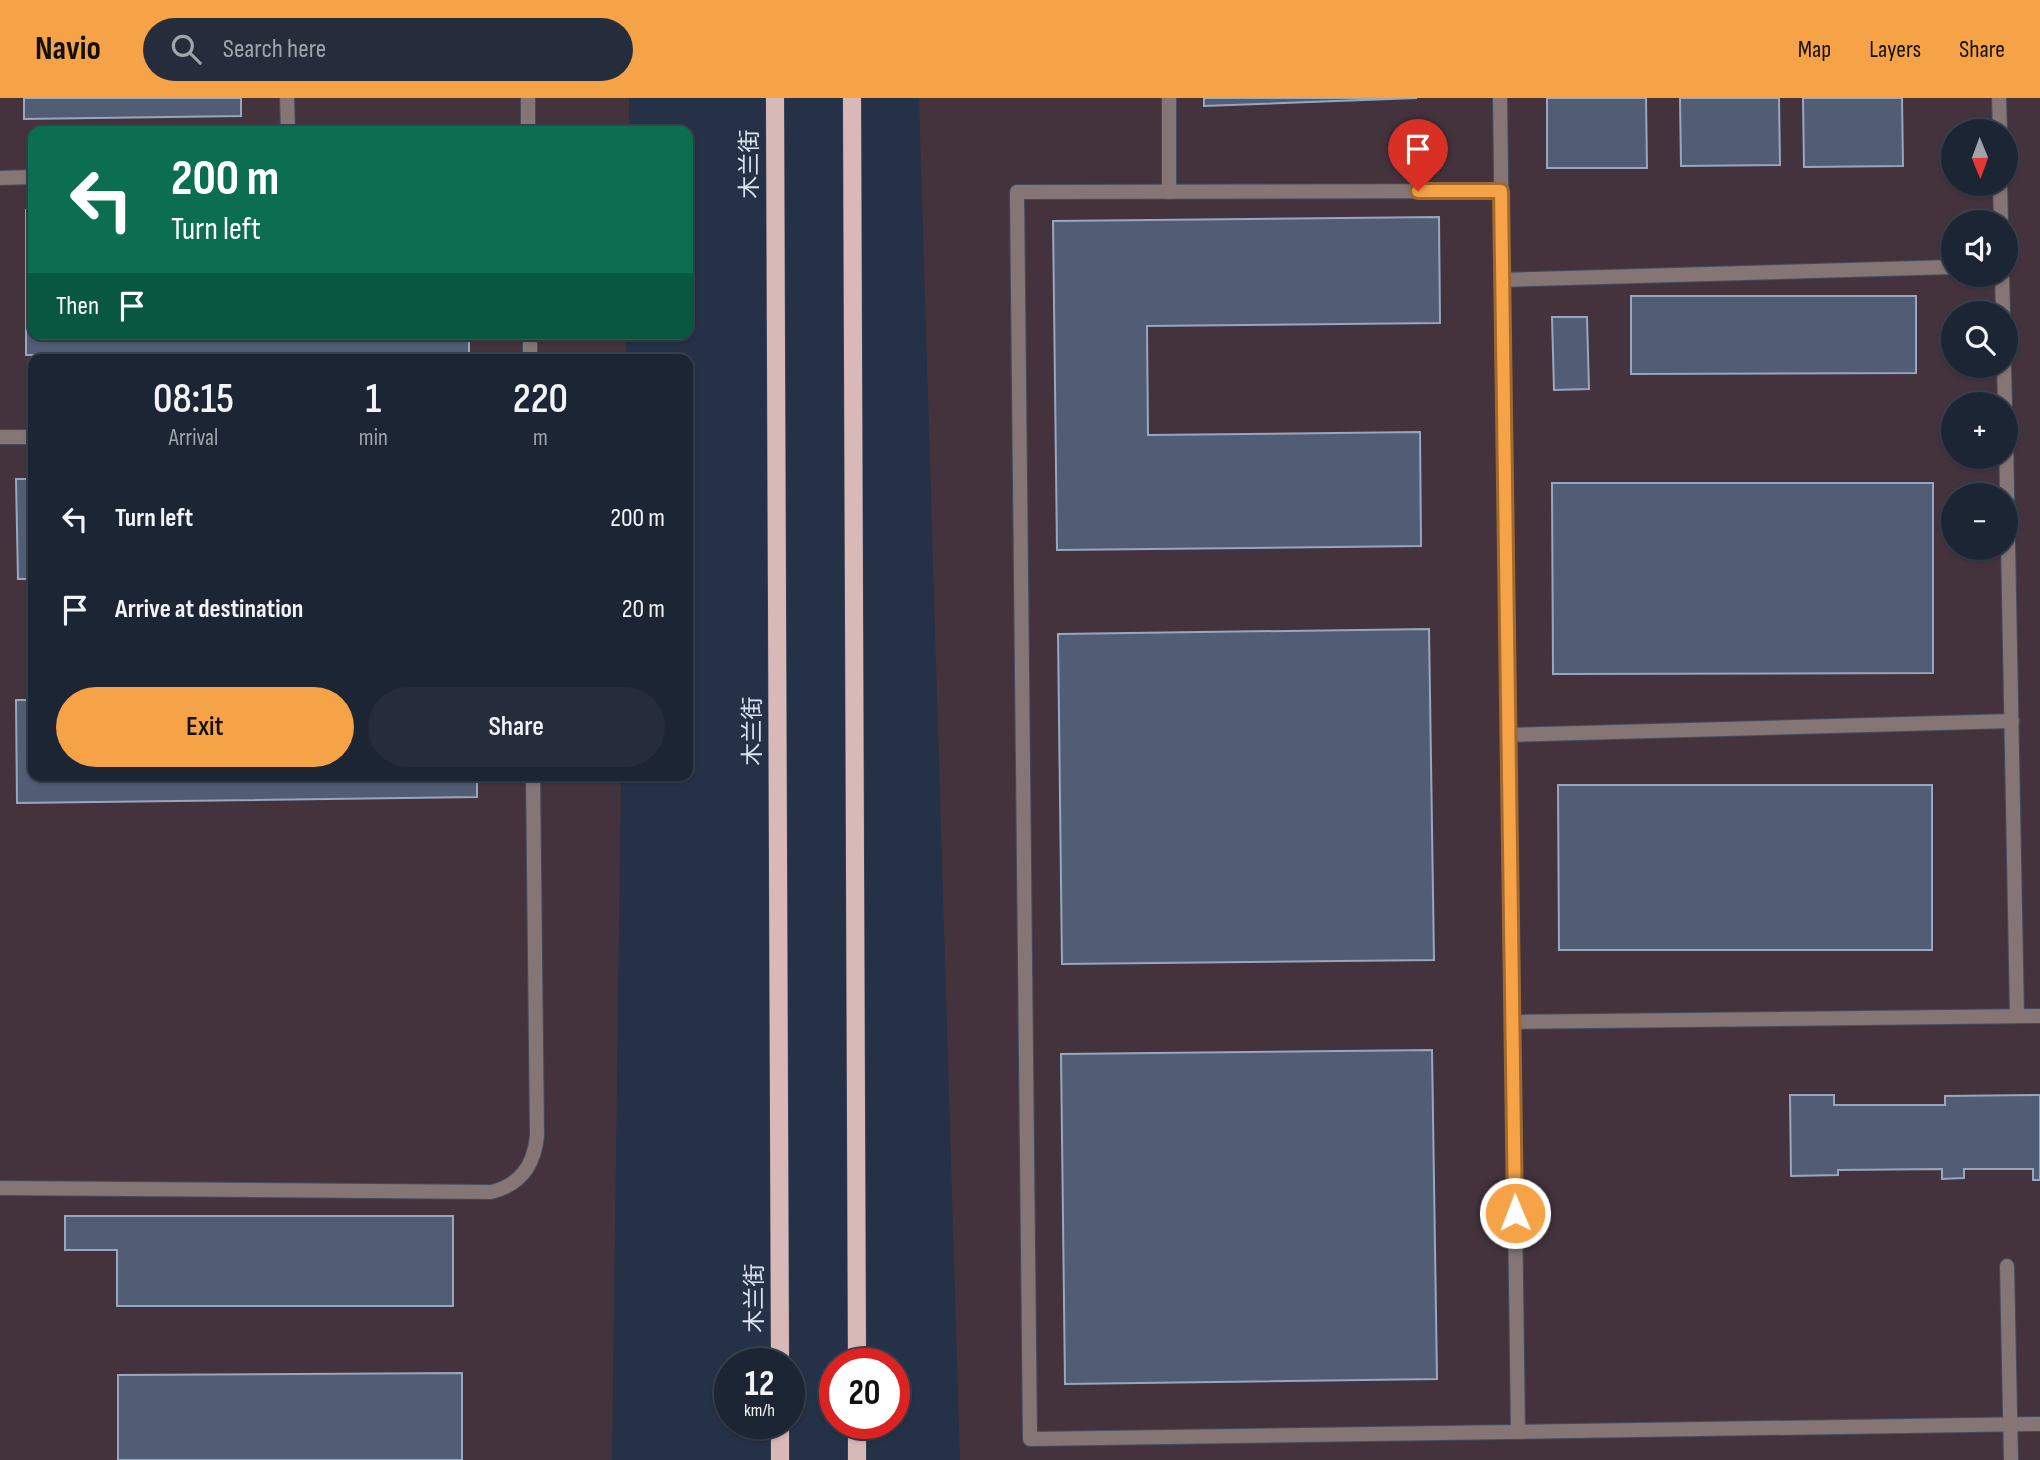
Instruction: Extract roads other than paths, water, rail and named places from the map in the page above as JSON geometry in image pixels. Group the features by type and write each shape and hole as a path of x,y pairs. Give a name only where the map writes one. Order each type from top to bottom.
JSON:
{"main road":[{"name":"木兰街","path":"775,98 780,1348"},
{"path":"852,98 857,1348"},
{"path":"780,1439 780,1460"},
{"path":"857,1439 857,1460"}],"lane":[{"path":"288,98 288,126"},
{"path":"528,98 528,126"},
{"path":"1169,98 1169,192"},
{"path":"1500,98 1518,1432"},
{"path":"1999,98 2000,119"},
{"path":"0,178 28,177"},
{"path":"1501,191 1017,192 1030,1439 2040,1424"},
{"path":"1502,280 1941,267"},
{"path":"0,438 28,437"},
{"path":"2007,469 2017,1016"},
{"path":"1508,735 2012,721"},
{"path":"0,1188 491,1192 520,1180 530,1166 537,1136 534,781"},
{"path":"1513,1022 2040,1016"},
{"path":"2007,1266 2011,1460"}]}
